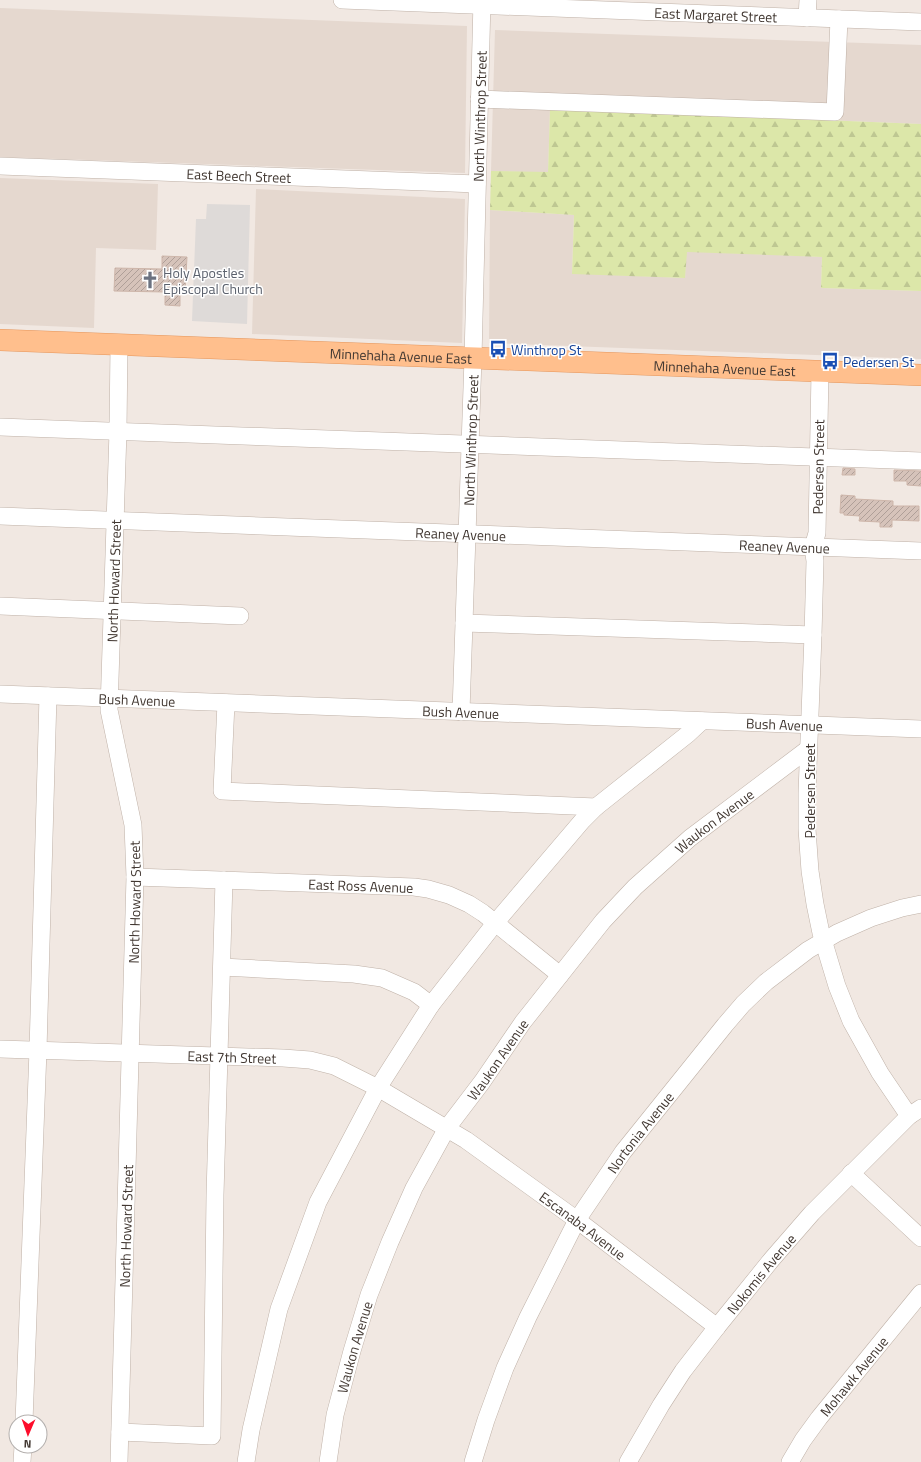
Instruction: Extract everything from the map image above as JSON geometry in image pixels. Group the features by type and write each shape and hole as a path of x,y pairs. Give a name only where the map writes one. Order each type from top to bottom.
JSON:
{"main road":[{"name":"Minnehaha Avenue East","path":"0,340 921,375"}],"street":[{"name":"East Margaret Street","path":"342,0 482,3 921,22"},
{"path":"807,18 808,0"},
{"name":"North Winthrop Street","path":"461,712 473,358 482,3"},
{"path":"479,99 835,112 839,19"},
{"name":"East Beech Street","path":"0,166 477,184"},
{"name":"North Howard Street","path":"118,1462 135,876 133,825 110,714 109,698 118,431 119,345"},
{"name":"Pedersen Street","path":"820,372 817,533 814,547 813,635 808,749 807,829 810,871 823,940 837,986 852,1021 880,1072 915,1112"},
{"path":"0,427 921,461"},
{"name":"Reaney Avenue","path":"0,516 921,551"},
{"path":"0,606 240,616"},
{"path":"464,623 813,635"},
{"name":"Bush Avenue","path":"0,694 921,729"},
{"path":"24,1414 38,1050 48,696"},
{"path":"226,703 222,790 596,807"},
{"path":"246,1462 250,1430 279,1309 318,1202 378,1088 431,1005 496,922 582,821 596,807 688,734 702,721"},
{"name":"Waukon Avenue","path":"328,1462 335,1415 369,1295 414,1188 447,1128 482,1082 523,1022 603,921 635,886 690,838 808,749"},
{"name":"East Ross Avenue","path":"135,876 414,887 428,890 449,895 484,913 560,975"},
{"path":"120,1432 212,1436 218,1056 224,880"},
{"name":"Nortonia Avenue","path":"473,1462 486,1420 509,1360 528,1317 577,1220 623,1152 742,1004 792,961 823,940 871,918 902,908 921,904"},
{"path":"222,967 354,974 382,978 414,992 431,1005"},
{"name":"East 7th Street","path":"0,1049 310,1060 334,1066 378,1088 447,1128"},
{"name":"Nokomis Avenue","path":"628,1462 679,1378 717,1327 772,1259 807,1218 851,1173 915,1112"},
{"name":"Escanaba Avenue","path":"447,1128 577,1220 717,1327"},
{"path":"851,1173 921,1238"},
{"name":"Mohawk Avenue","path":"790,1462 803,1440 819,1418 921,1293"}],"shaded area":[{"path":"0,8 467,26 465,173 0,157"},
{"path":"495,30 921,45 921,124 550,109 548,173 491,171"},
{"path":"0,178 158,184 156,250 96,248 94,328 0,324"},
{"path":"256,189 465,199 462,343 252,334"},
{"path":"207,204 250,205 247,324 192,321 196,219 206,219"},
{"path":"490,210 574,215 572,273 685,278 686,251 822,257 821,288 921,291 921,359 489,343"}],"green space":[{"path":"550,109 921,124 921,291 821,288 822,257 687,252 685,278 572,274 574,215 490,210 491,171 548,172"}],"building":[{"name":"Holy Apostles Episcopal Church","path":"162,256 187,257 185,292 180,292 180,306 165,305 165,292 114,291 115,268 162,269"},
{"path":"843,468 855,469 855,475 842,475"},
{"path":"894,470 921,471 921,486 907,485 907,481 894,481"},
{"path":"841,495 855,496 855,499 893,501 893,506 919,506 919,521 892,520 892,527 880,527 880,522 859,521 860,516 844,515 844,513 840,513"}],"place":[{"name":"Holy Apostles Episcopal Church","path":"150,280"},
{"name":"Winthrop St","path":"498,349"},
{"name":"Pedersen St","path":"830,361"}]}
